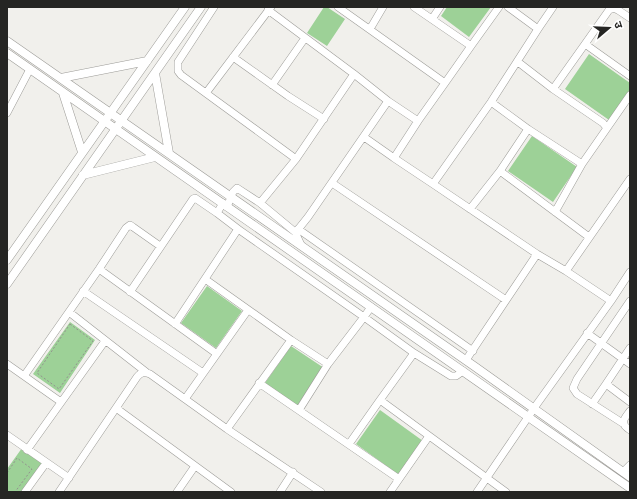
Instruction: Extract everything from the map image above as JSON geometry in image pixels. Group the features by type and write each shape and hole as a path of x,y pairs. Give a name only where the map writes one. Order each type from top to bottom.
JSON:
{"main road":[{"path":"7,260 185,7"},
{"path":"7,284 201,7"},
{"path":"7,41 466,360 627,475"},
{"path":"7,53 630,488"},
{"path":"61,78 147,61"},
{"path":"155,73 168,154"},
{"path":"63,92 82,152"},
{"path":"83,175 155,157"}],"street":[{"path":"214,7 178,62 178,71 181,75 296,159"},
{"path":"338,7 445,83"},
{"path":"370,29 383,7"},
{"path":"414,7 471,46"},
{"path":"432,19 440,7"},
{"path":"394,158 418,121 499,7"},
{"path":"508,7 538,29"},
{"path":"433,184 491,102 553,7"},
{"path":"553,89 609,10 613,8 630,18"},
{"path":"206,93 269,9 388,101 418,121"},
{"path":"272,85 305,38"},
{"path":"585,44 630,76"},
{"path":"233,57 324,119"},
{"path":"518,62 553,89 603,123 607,128"},
{"path":"7,112 30,69"},
{"path":"260,203 296,159 354,74"},
{"path":"554,212 582,164 630,95"},
{"path":"296,231 308,217 388,101"},
{"path":"491,102 528,129 582,164"},
{"path":"470,209 500,171 528,129"},
{"path":"364,137 537,254 611,301"},
{"path":"500,171 589,237"},
{"path":"566,271 630,179"},
{"path":"332,183 506,300"},
{"path":"217,213 225,205 237,188 260,203 296,231 473,351"},
{"path":"130,292 160,246 195,198 414,353 451,376 456,376 464,371"},
{"path":"24,376 128,226 130,225 160,246"},
{"path":"175,324 238,229"},
{"path":"296,231 301,245"},
{"path":"466,360 537,254"},
{"path":"99,269 217,354"},
{"path":"477,492 528,416 611,301 630,272"},
{"path":"205,279 290,340 328,364"},
{"path":"83,291 203,373"},
{"path":"630,301 577,379 573,388 577,394 624,424 630,430"},
{"path":"299,410 328,364 371,307"},
{"path":"185,399 248,310"},
{"path":"69,312 146,372 227,429 293,472 318,491"},
{"path":"587,333 630,364"},
{"path":"227,429 290,340"},
{"path":"27,450 105,341"},
{"path":"592,404 630,348"},
{"path":"349,444 414,353"},
{"path":"7,364 61,402"},
{"path":"59,492 137,376 140,373 146,372"},
{"path":"259,383 399,479"},
{"path":"606,384 630,402"},
{"path":"380,400 506,492"},
{"path":"116,408 230,492"},
{"path":"624,424 624,419 630,411"},
{"path":"7,436 68,478"},
{"path":"390,492 429,436"},
{"path":"25,492 46,463"},
{"path":"627,475 630,465"},
{"path":"177,492 194,466"},
{"path":"280,492 293,472"}],"path":[{"path":"70,324 93,341 59,389 37,373 70,324"},
{"path":"7,473 17,458 32,469 15,492"}],"green space":[{"path":"324,7 327,7 345,19 327,46 307,33"},
{"path":"447,7 491,7 469,37 441,16"},
{"path":"589,54 630,83 630,90 609,120 565,89"},
{"path":"532,136 577,167 553,202 508,171"},
{"path":"207,286 242,311 216,348 181,323"},
{"path":"70,322 95,340 60,393 33,374"},
{"path":"291,346 324,368 298,406 265,383"},
{"path":"380,410 423,441 399,475 356,444"},
{"path":"22,448 43,464 23,492 7,492 7,469"}]}
